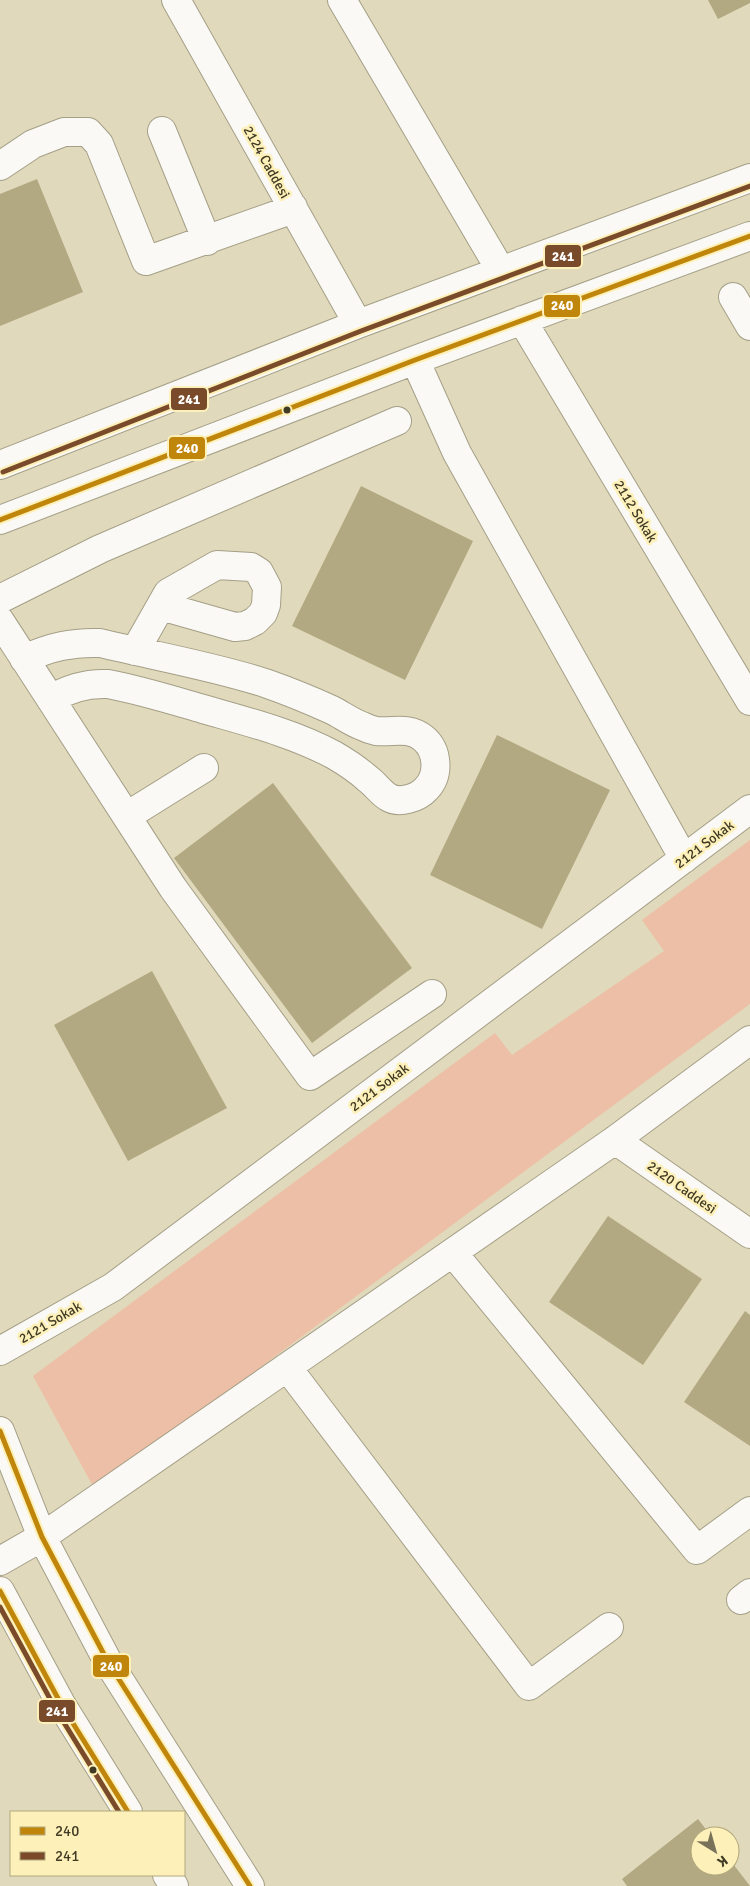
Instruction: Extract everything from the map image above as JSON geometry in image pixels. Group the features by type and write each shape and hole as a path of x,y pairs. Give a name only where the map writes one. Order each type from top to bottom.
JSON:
{"street":[{"name":"2124 Caddesi","path":"176,0 358,324"},
{"path":"342,0 501,271"},
{"path":"162,131 207,241"},
{"path":"0,166 33,144 64,132 88,132 99,144 146,261 207,241 282,213 293,207"},
{"path":"0,465 358,324 750,178"},
{"path":"0,520 415,360 750,236"},
{"path":"733,297 750,326"},
{"name":"2112 Sokak","path":"522,320 750,701"},
{"path":"415,360 457,453 684,859"},
{"path":"0,600 100,549 397,421"},
{"path":"135,651 161,606"},
{"path":"0,621 173,888 310,1076 432,994"},
{"path":"24,659 59,645 80,642 100,643 265,683 303,697 360,726 376,731 400,730 417,734 432,748 436,769 426,789 409,799 399,800 388,798 368,779 342,760 297,737 122,686 94,683 65,691 51,700"},
{"path":"127,816 204,768"},
{"name":"2121 Sokak","path":"0,1351 113,1287 750,809"},
{"path":"0,1561 42,1537 453,1253 615,1140 750,1040"},
{"name":"2120 Caddesi","path":"615,1140 750,1234"},
{"path":"453,1253 697,1550 750,1511"},
{"path":"288,1367 529,1686 609,1627"},
{"path":"0,1432 42,1537 108,1662 250,1886"},
{"path":"0,1591 61,1704 127,1811"}],"shaded area":[{"path":"750,840 750,1004 95,1490 33,1376 495,1033 512,1055 664,951 642,920"}],"building":[{"path":"708,0 750,0 750,3 718,19"},
{"path":"37,179 83,292 0,326 0,194"},
{"path":"361,486 473,541 405,680 292,626"},
{"path":"497,735 610,790 542,929 430,875"},
{"path":"273,783 412,968 312,1043 174,858"},
{"path":"152,971 227,1108 128,1161 54,1025"},
{"path":"608,1216 702,1279 643,1365 549,1302"},
{"path":"745,1311 750,1315 750,1446 684,1402"},
{"path":"698,1819 703,1826 690,1826 690,1876 740,1876 740,1873 750,1886 627,1886 622,1879"}],"transit line":[{"name":"241","path":"3,472 361,331 750,186"},
{"name":"240","path":"0,520 415,360 750,236"},
{"name":"240","path":"0,1431 42,1537 108,1662 250,1886"},
{"name":"240","path":"0,1591 61,1704 127,1811"},
{"name":"241","path":"0,1607 55,1708 118,1811"}]}
